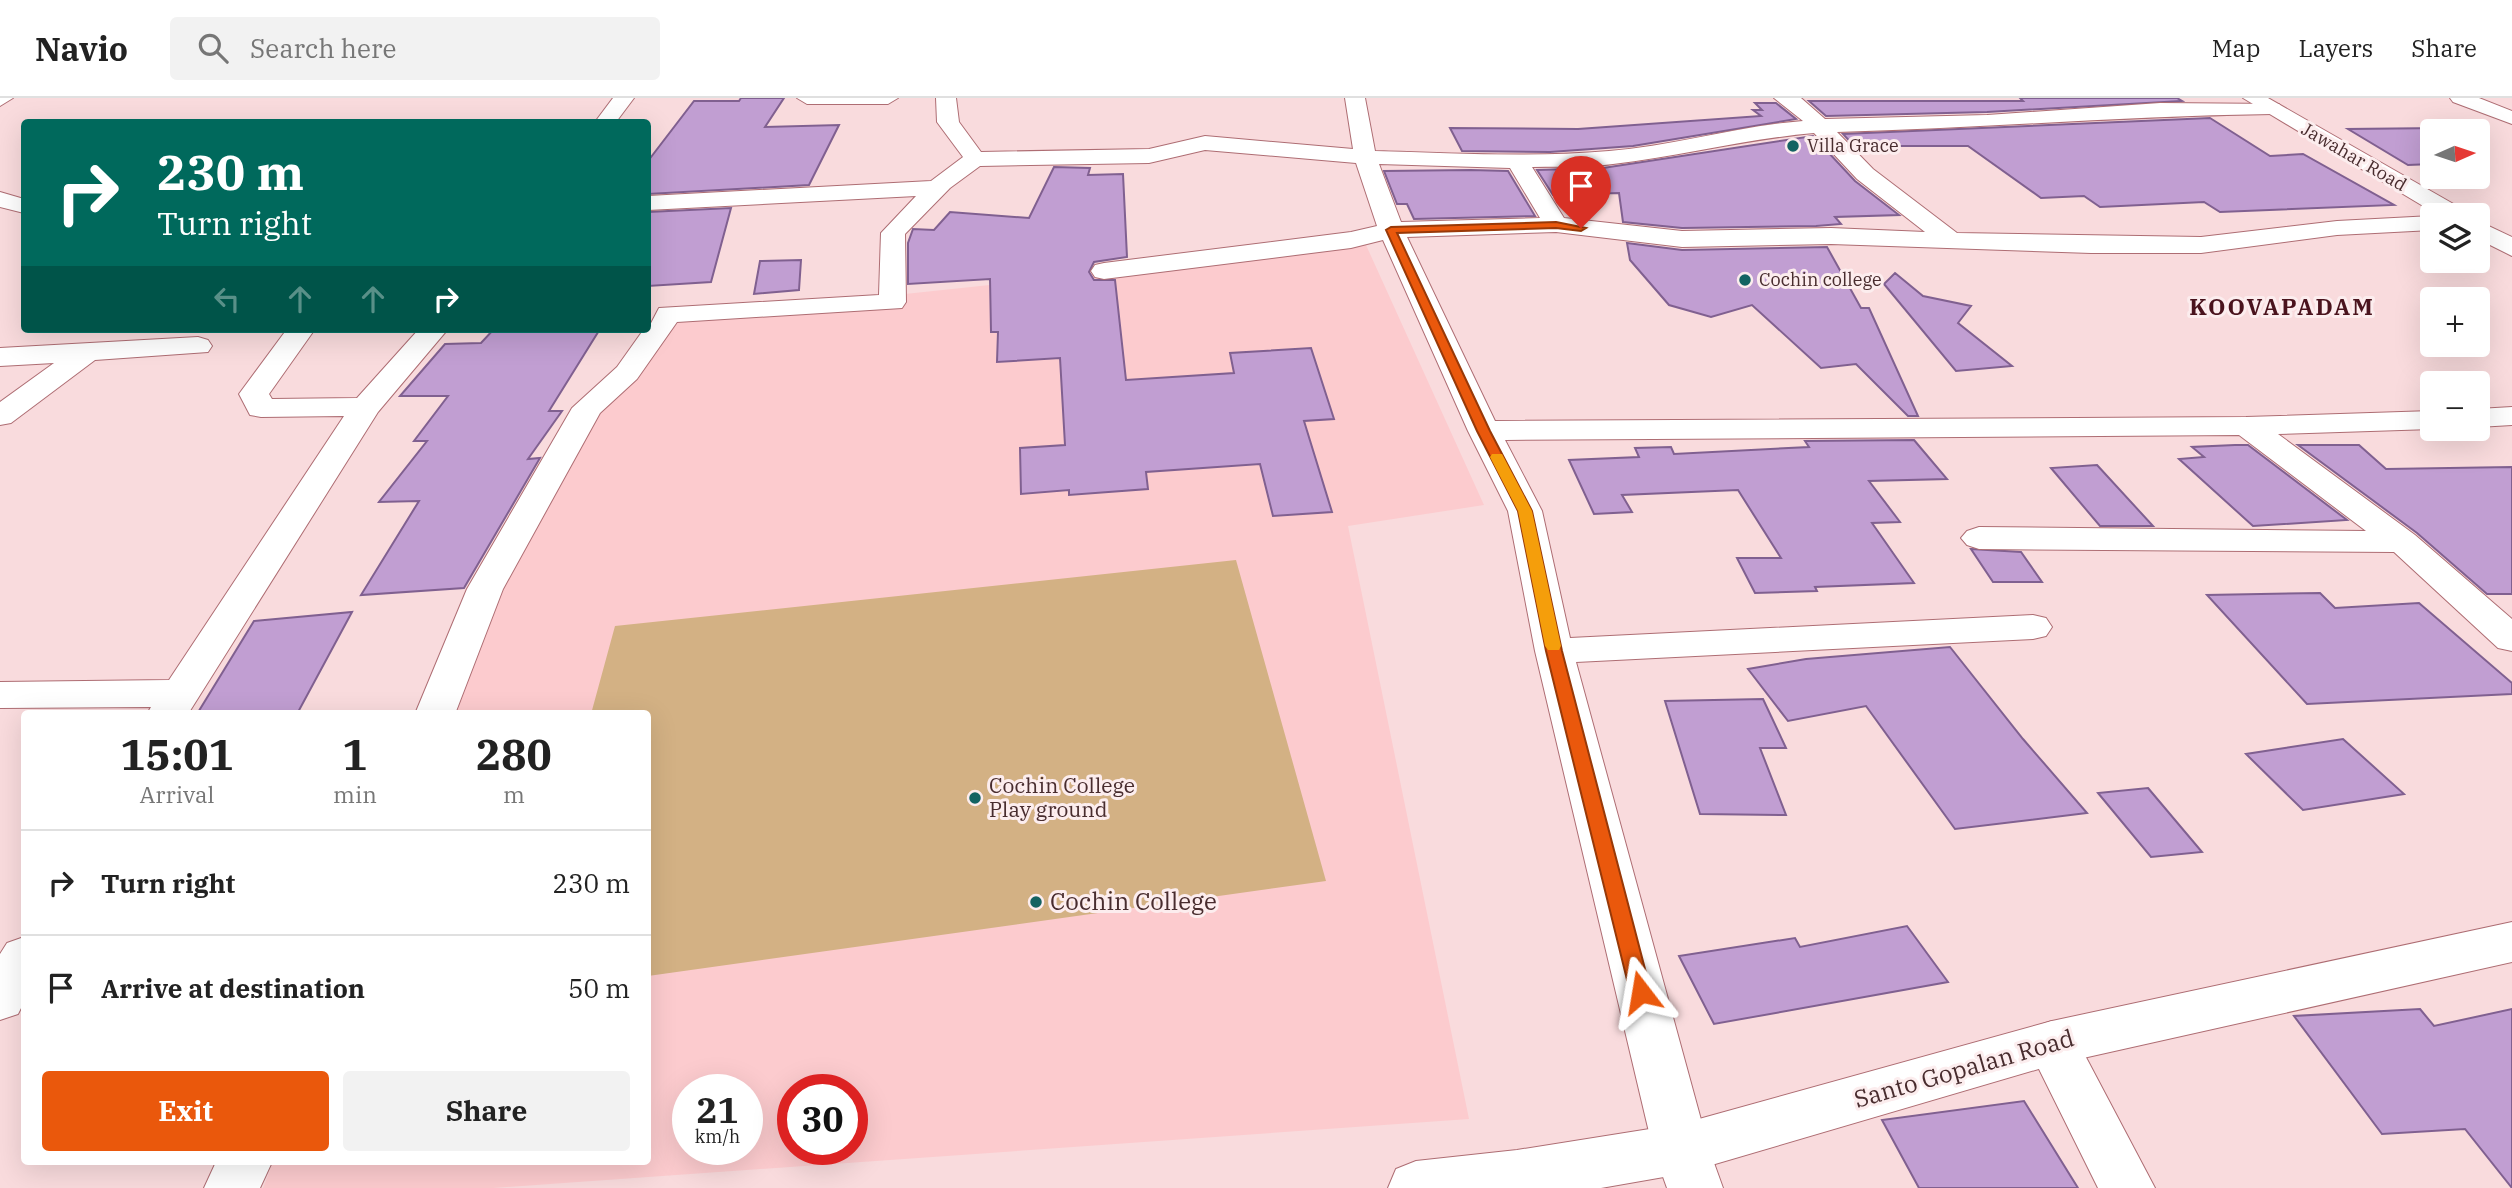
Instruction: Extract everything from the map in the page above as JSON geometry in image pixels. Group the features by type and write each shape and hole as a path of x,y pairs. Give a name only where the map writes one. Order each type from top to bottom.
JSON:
{"street":[{"path":"607,119 624,98"},
{"path":"807,98 888,98"},
{"path":"946,98 948,122 975,159"},
{"path":"1355,98 1365,157 1391,230 1483,431 1525,511 1554,651 1688,1169"},
{"path":"1784,98 1801,106 1866,174 1951,240"},
{"path":"2460,98 2512,118"},
{"path":"437,710 485,589 587,408 627,373 669,314 892,302 893,233 937,188 975,159 1149,156 1205,143 1365,157 1517,161 1610,158 1708,143 1759,131 1821,126 1987,121 2262,103"},
{"name":"Jawahar Road","path":"2262,103 2434,203"},
{"path":"1517,161 1556,225"},
{"path":"651,203 937,188"},
{"path":"0,199 21,205"},
{"path":"1104,271 1351,240 1391,230 1556,225 1682,239 1831,236 2201,245 2337,228 2420,224"},
{"path":"2490,235 2512,248"},
{"path":"0,416 114,333"},
{"path":"298,333 254,394 261,408 366,407"},
{"path":"0,695 174,703 366,407 431,333"},
{"path":"0,357 198,346"},
{"path":"2490,417 2512,416"},
{"path":"1483,431 2246,426 2420,420"},
{"path":"2246,426 2403,542 2512,639"},
{"path":"1979,538 2403,542"},
{"path":"1554,651 1869,633 2033,627"},
{"name":"Santo Gopalan Road","path":"1416,1188 1517,1176 1688,1169 2052,1043 2512,942"},
{"path":"0,999 21,962"},
{"path":"2052,1043 2127,1188"},
{"path":"232,1188 243,1165"}],"shaded area":[{"name":"Cochin College","path":"1366,245 1484,505 1348,526 1469,1119 868,1161 868,1074 777,1074 777,1165 818,1165 493,1188 263,1188 272,1165 651,1165 651,710 452,710 499,589 603,400 679,322 904,304 905,294"},
{"name":"Cochin College Play ground","path":"1236,560 1326,881 651,976 651,710 592,710 615,626"}],"building":[{"path":"741,98 784,98 765,127 839,125 809,185 651,194 651,157 694,101 739,101"},
{"path":"2020,98 2177,98 2182,101 1987,112 1826,116 1809,101 2023,101"},
{"path":"1755,103 1776,103 1796,119 1633,146 1550,152 1462,151 1450,128 1578,129 1761,116 1753,110 1762,110"},
{"path":"2210,118 2270,156 2303,154 2394,205 2220,212 2204,202 2100,207 2084,196 2041,198 1968,146 1854,146 1843,134"},
{"path":"2420,128 2420,164 2408,165 2348,129"},
{"path":"1813,136 1855,181 1899,215 1835,217 1841,224 1816,226 1682,228 1623,222 1619,193 1553,195 1537,170 1603,168"},
{"path":"1054,167 1090,168 1088,175 1123,174 1127,257 1094,262 1089,272 1094,280 1115,280 1126,380 1234,373 1230,353 1311,348 1334,419 1304,421 1332,512 1273,516 1260,464 1146,472 1148,489 1069,495 1069,490 1021,494 1020,448 1065,445 1060,358 997,362 998,332 991,332 990,279 908,284 908,243 913,229 934,230 950,212 1029,218"},
{"path":"1384,171 1508,171 1535,216 1414,219 1407,204 1397,204"},
{"path":"731,208 711,282 651,286 651,212"},
{"path":"1627,243 1682,250 1827,247 1861,308 1869,308 1918,416 1908,416 1856,364 1821,368 1752,305 1711,317 1669,305 1630,260"},
{"path":"801,260 799,290 754,294 760,261"},
{"path":"1895,273 1923,296 1971,306 1958,323 2012,366 1956,371 1884,284"},
{"path":"490,333 598,333 549,411 562,411 528,459 540,458 464,588 361,595 419,501 379,502 427,441 414,441 448,396 400,396 445,344 481,343"},
{"path":"1914,440 1947,479 1869,481 1900,522 1872,523 1914,583 1815,587 1817,591 1755,593 1737,558 1781,558 1738,490 1622,495 1632,512 1594,514 1569,460 1639,457 1635,448 1671,447 1674,454 1809,447 1805,441"},
{"path":"2248,445 2347,520 2253,526 2179,459 2204,457 2192,447"},
{"path":"2298,445 2359,445 2386,469 2512,467 2512,594 2487,594 2417,533"},
{"path":"2097,465 2153,526 2100,526 2051,468"},
{"path":"1971,549 2021,552 2042,582 1993,582"},
{"path":"2320,593 2335,608 2419,603 2512,683 2512,694 2307,704 2207,595"},
{"path":"352,612 299,710 199,710 254,621"},
{"path":"1950,647 2023,739 2087,813 1955,829 1866,706 1788,721 1748,669 1806,659"},
{"path":"1763,699 1786,748 1760,748 1786,815 1700,814 1665,701"},
{"path":"2343,739 2404,794 2303,810 2246,754"},
{"path":"2148,788 2202,852 2151,857 2098,793"},
{"path":"1907,926 1948,982 1714,1024 1679,956 1795,938 1800,947"},
{"path":"2420,1009 2434,1026 2512,1009 2512,1188 2465,1129 2382,1134 2294,1016"},
{"path":"2024,1101 2078,1188 1919,1188 1882,1120"}],"slow traffic":[{"path":"1497,457 1525,511 1553,646"}],"place":[{"name":"Villa Grace","path":"1793,146"},
{"name":"Cochin college","path":"1745,280"},
{"name":"Cochin College Play ground","path":"975,798"},
{"name":"Cochin College","path":"1036,902"}],"district":[{"name":"KOOVAPADAM","path":"2282,307"}],"route":[{"path":"1581,228 1556,225 1391,230 1483,431 1525,511 1554,651 1641,992"}]}
